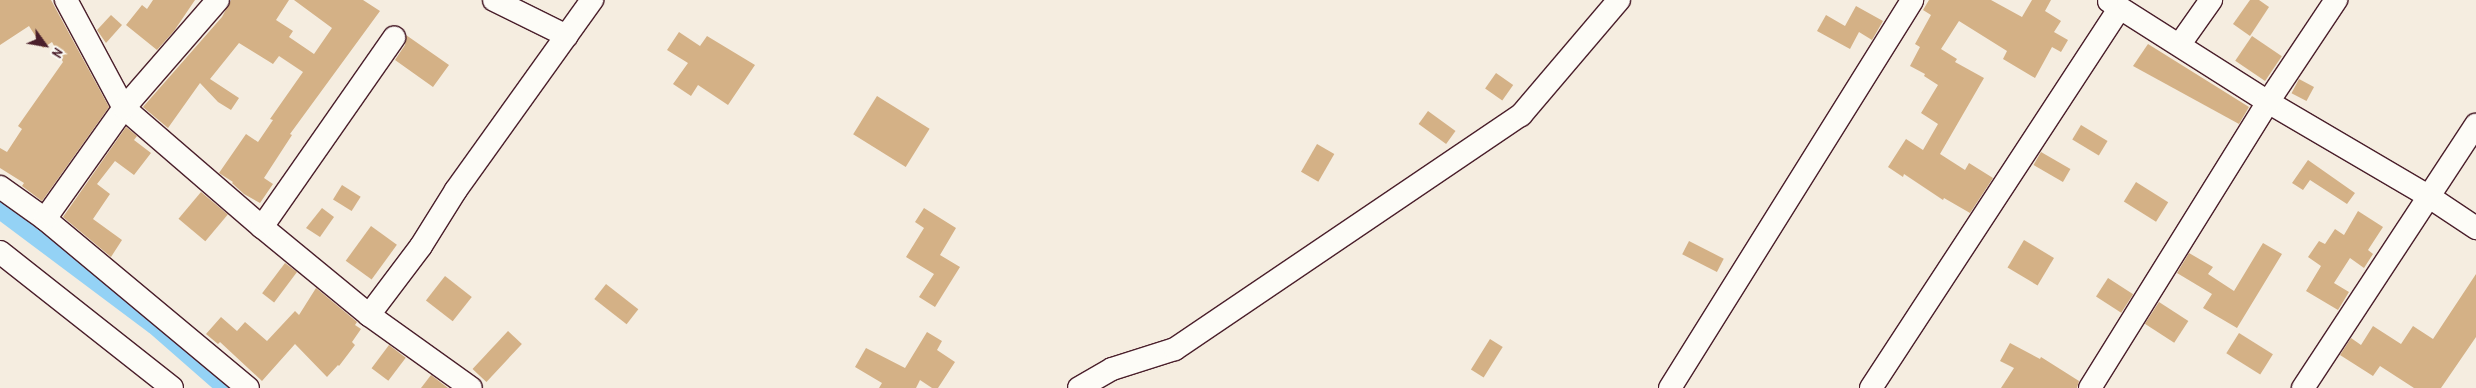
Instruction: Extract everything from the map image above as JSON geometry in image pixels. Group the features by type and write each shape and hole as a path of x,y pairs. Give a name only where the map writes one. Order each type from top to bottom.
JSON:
{"street":[{"path":"66,0 124,108 262,227 369,315 471,388"},
{"path":"45,219 124,108 218,0"},
{"path":"494,0 567,36"},
{"path":"369,315 421,246 456,190 592,0"},
{"path":"1079,388 1112,369 1176,349 1521,115 1619,0"},
{"path":"1670,388 1912,0"},
{"path":"2180,44 2211,0"},
{"path":"2090,388 2268,102 2336,0"},
{"path":"1871,388 2114,4 2180,44 2268,102 2428,196 2476,228"},
{"path":"262,227 394,38"},
{"path":"2303,388 2476,125"},
{"path":"0,187 45,219 248,388"},
{"path":"0,252 172,388"}],"building":[{"path":"0,0 51,0 109,107 42,201 22,186 24,183 0,168 0,148 7,152 22,129 18,126 63,62 52,42 43,48 29,26 0,45"},
{"path":"153,0 195,0 174,31 157,50 126,25 142,5 147,9"},
{"path":"231,0 289,0 276,20 293,31 289,37 314,54 332,28 294,0 363,0 380,11 290,134 292,135 264,178 273,184 260,203 244,194 233,182 219,173 246,134 258,142 273,120 270,119 303,72 279,56 273,64 239,43 210,79 239,98 231,110 218,102 200,83 168,128 143,107 222,17"},
{"path":"1929,0 1991,0 2022,17 2032,0 2051,0 2045,11 2061,21 2054,32 2068,40 2061,52 2052,47 2035,78 2003,59 2007,51 1959,21 1941,49 1957,59 1955,62 1984,78 1940,154 1965,170 1969,163 1993,178 1970,213 1944,198 1943,200 1904,174 1903,177 1888,167 1906,139 1923,150 1938,124 1921,113 1938,85 1924,76 1925,74 1910,66 1920,47 1915,44 1931,15 1923,10"},
{"path":"2250,0 2259,0 2269,7 2250,36 2233,24"},
{"path":"1856,6 1883,21 1872,40 1859,32 1850,49 1817,31 1826,15 1845,26"},
{"path":"111,15 122,25 106,43 97,30"},
{"path":"679,32 700,46 707,36 755,65 728,105 698,85 691,96 673,84 688,63 667,50"},
{"path":"406,35 449,65 433,87 395,60 405,45"},
{"path":"2252,36 2282,56 2265,81 2235,61"},
{"path":"2148,44 2249,107 2239,124 2133,66"},
{"path":"1496,73 1513,85 1502,101 1485,89"},
{"path":"2299,79 2314,87 2306,101 2291,93"},
{"path":"877,96 930,129 906,167 853,134"},
{"path":"1428,111 1456,131 1446,144 1419,124"},
{"path":"2081,125 2108,141 2099,156 2072,140"},
{"path":"126,127 137,136 134,140 151,153 134,175 115,161 97,184 110,194 93,219 122,240 111,257 63,217"},
{"path":"1317,144 1334,154 1318,182 1301,172"},
{"path":"2041,152 2070,169 2063,182 2034,165"},
{"path":"2308,160 2355,193 2347,204 2310,180 2303,190 2292,183"},
{"path":"2136,182 2168,202 2156,222 2124,202"},
{"path":"342,185 361,197 352,211 333,199"},
{"path":"201,192 228,214 205,241 179,219"},
{"path":"322,208 334,217 320,237 306,228"},
{"path":"924,208 956,228 940,255 960,267 935,307 919,297 934,274 906,257 924,228 915,222"},
{"path":"2358,211 2383,227 2368,250 2373,254 2364,268 2350,258 2334,283 2349,292 2338,310 2306,291 2321,266 2308,257 2319,241 2325,244 2335,229 2344,235"},
{"path":"371,226 397,245 372,280 346,261"},
{"path":"2024,240 2054,258 2038,285 2008,267"},
{"path":"1689,241 1724,259 1717,272 1682,254"},
{"path":"2263,243 2282,254 2237,328 2203,308 2212,294 2177,273 2189,253 2213,267 2208,274 2234,291"},
{"path":"285,263 297,272 274,302 262,293"},
{"path":"2476,274 2476,337 2441,388 2414,388 2380,366 2373,376 2340,355 2351,338 2361,345 2373,326 2401,344 2413,326 2433,339"},
{"path":"445,276 472,297 453,321 426,300"},
{"path":"2108,278 2133,294 2121,313 2096,296"},
{"path":"606,284 638,309 627,324 594,299"},
{"path":"316,288 357,322 355,325 361,329 352,342 355,345 339,366 327,377 295,344 262,381 220,342 218,344 206,334 221,317 237,331 245,322 267,341 295,311 299,315"},
{"path":"2159,302 2188,321 2174,343 2145,324"},
{"path":"508,331 522,344 486,382 473,369"},
{"path":"927,332 942,341 937,350 955,362 938,388 932,388 920,380 916,388 879,388 882,383 855,367 866,348 905,368"},
{"path":"2239,333 2273,354 2260,375 2226,353"},
{"path":"1490,339 1503,347 1484,377 1471,370"},
{"path":"2010,343 2040,359 2041,357 2079,381 2077,388 2001,388 2014,368 2000,361"},
{"path":"389,345 406,358 388,381 372,368"},
{"path":"431,375 448,388 421,388"}],"waterway":[{"path":"0,210 154,325 226,388"}]}
